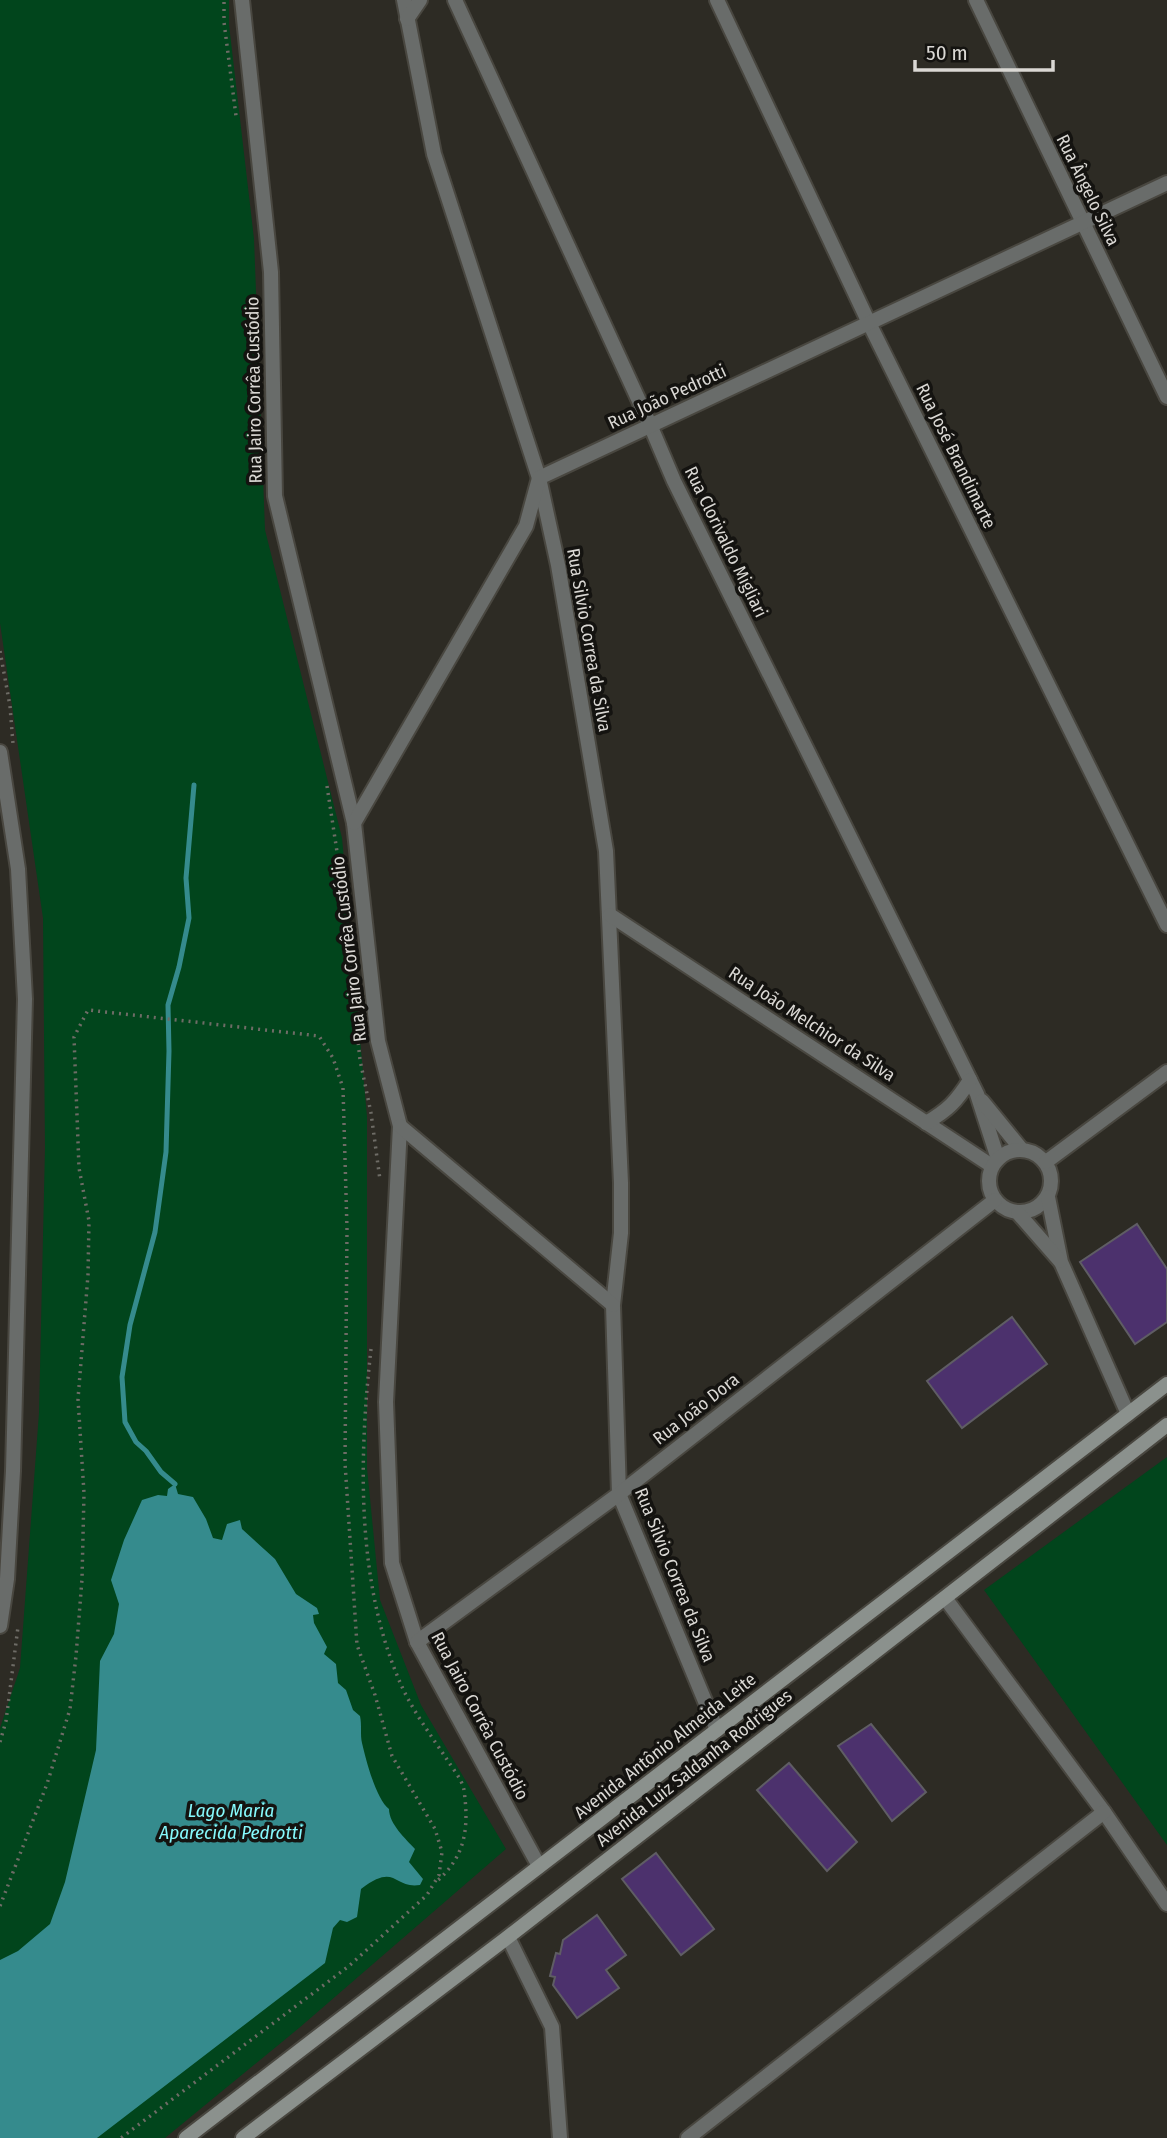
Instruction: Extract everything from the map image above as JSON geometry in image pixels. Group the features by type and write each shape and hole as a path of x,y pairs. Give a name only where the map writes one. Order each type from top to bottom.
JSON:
{"main road":[{"name":"Avenida Antônio Almeida Leite","path":"186,2138 1167,1384"},
{"name":"Avenida Luiz Saldanha Rodrigues","path":"243,2138 508,1937 1167,1425"}],"street":[{"name":"Rua Jairo Corrêa Custódio","path":"242,0 271,272 275,496 354,823 378,1041 400,1126 386,1413 392,1563 416,1642 539,1866"},
{"name":"Rua Silvio Correa da Silva","path":"404,0 434,154 539,478 558,565 606,851 621,1184 621,1233 613,1305 619,1494 717,1730"},
{"path":"407,19 420,0"},
{"name":"Rua Clorivaldo Migliari","path":"455,0 680,494 977,1094 995,1162"},
{"name":"Rua José Brandimarte","path":"717,0 869,323 1167,925"},
{"name":"Rua Ângelo Silva","path":"976,0 1167,397"},
{"name":"Rua João Pedrotti","path":"539,478 1167,183"},
{"path":"354,823 526,526 539,478"},
{"path":"0,752 18,869 25,999 13,1471 7,1579 0,1626"},
{"name":"Rua João Melchior da Silva","path":"610,915 926,1123 995,1162"},
{"path":"1045,1162 1167,1072"},
{"path":"926,1123 947,1111 970,1080"},
{"name":"Rua Clorivaldo Migliari","path":"977,1094 1023,1150"},
{"path":"400,1126 613,1305"},
{"path":"1061,1262 1018,1213 1001,1206 995,1200 988,1183 995,1162 1013,1150 1023,1150 1039,1156 1045,1162 1052,1179 1048,1196 1061,1262 1128,1414"},
{"path":"1018,1213 1035,1209 1048,1196"},
{"name":"Rua João Dora","path":"416,1642 619,1494 995,1200"},
{"path":"945,1598 1104,1812 1167,1904"},
{"path":"688,2138 1104,1812"},
{"path":"508,1937 552,2027 560,2138"}],"path":[{"path":"224,0 224,22 236,116"},
{"path":"326,776 341,877 360,1060 377,1150 379,1192"},
{"path":"0,1906 47,1784 70,1709 76,1656 82,1579 83,1493 78,1399 88,1275 89,1221 79,1168 74,1037 88,1010 319,1036 333,1058 343,1088 347,1229 345,1463 356,1645 375,1695 392,1756 435,1829 442,1852 439,1875 427,1895 410,1913 349,1966 121,2138"},
{"path":"372,1341 364,1411 364,1496 371,1582 382,1637 400,1684 463,1786 465,1796 465,1840 451,1869 433,1885"}],"green space":[{"path":"0,0 229,0 229,25 254,239 265,530 342,838 367,1117 367,1468 380,1600 421,1705 506,1849 299,2028 165,2138 0,2138 0,1728 20,1668 39,1413 45,1148 43,918 0,623"},
{"path":"1167,1457 1167,1845 984,1590"}],"water":[{"name":"Lago Maria Aparecida Pedrotti","path":"175,1484 178,1494 193,1497 213,1538 222,1540 227,1524 240,1520 242,1529 275,1559 296,1594 317,1608 319,1614 313,1615 314,1623 327,1647 324,1654 336,1664 338,1683 346,1690 353,1710 360,1716 362,1743 376,1788 389,1809 395,1826 415,1849 409,1862 423,1879 420,1885 411,1885 393,1878 381,1878 361,1889 357,1917 347,1922 340,1920 333,1928 325,1963 97,2138 0,2138 0,1960 18,1951 50,1924 65,1882 96,1750 100,1661 114,1634 119,1604 111,1580 124,1540 142,1500 158,1495 167,1496 168,1489"}],"building":[{"path":"1137,1224 1167,1269 1167,1322 1135,1344 1080,1262"},
{"path":"1012,1317 1047,1364 962,1428 927,1381"},
{"path":"871,1724 926,1792 892,1821 838,1746"},
{"path":"789,1763 857,1842 827,1871 757,1790"},
{"path":"656,1853 714,1929 681,1955 622,1879"},
{"path":"597,1915 626,1955 606,1970 619,1988 577,2018 553,1985 555,1977 550,1976 556,1953 560,1954 563,1940"}],"waterway":[{"path":"175,1484 136,1442 125,1422 122,1377 130,1325 155,1232 166,1152 168,1005 189,918 186,878 194,785"}]}
